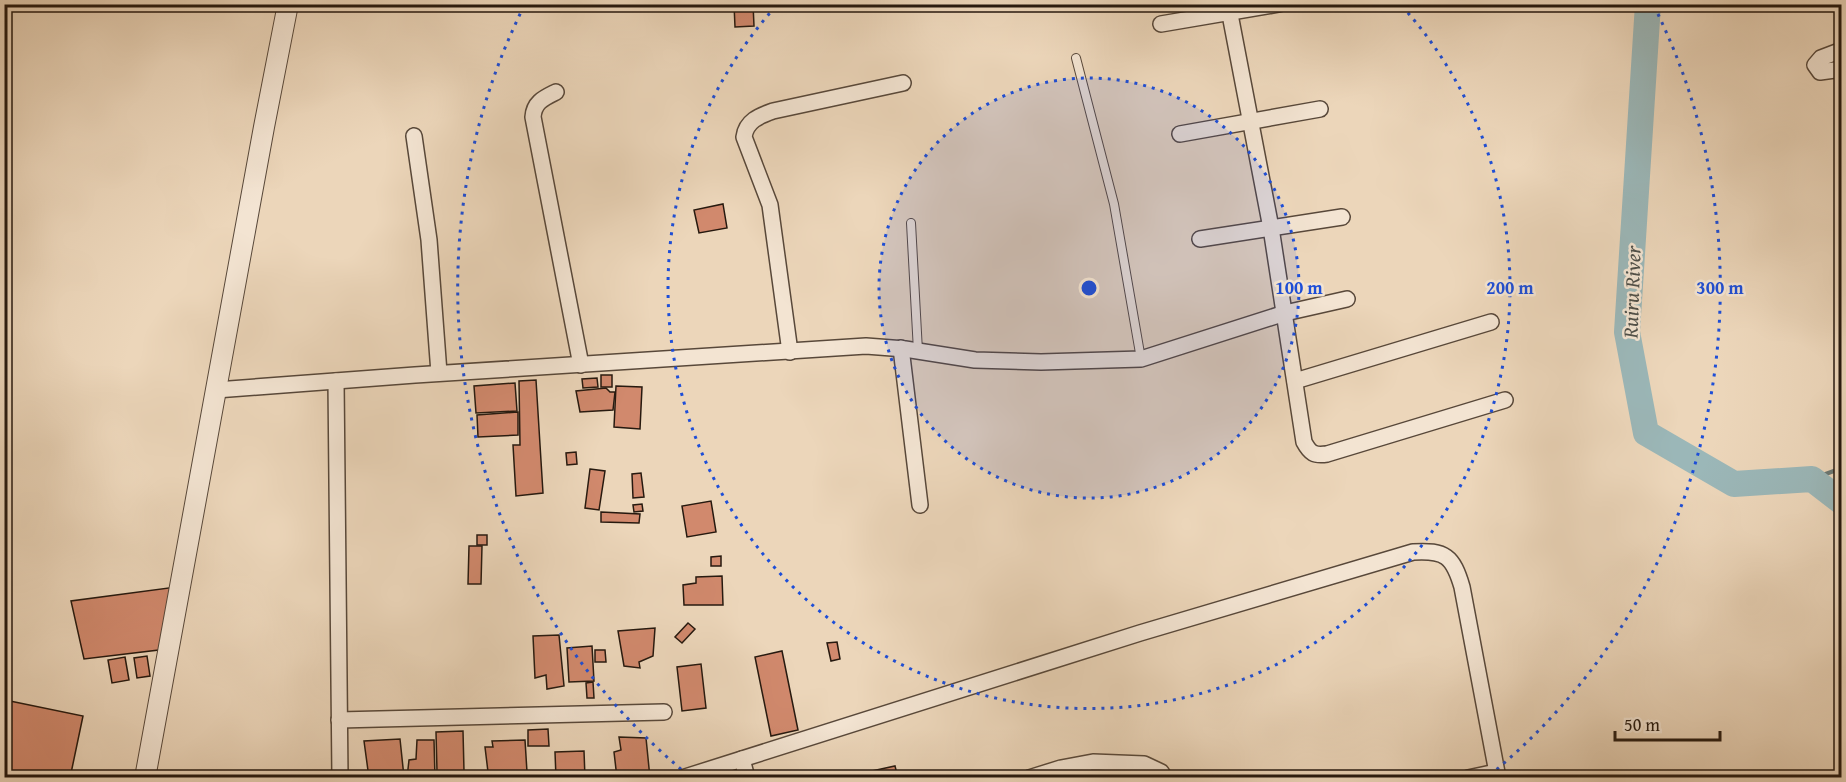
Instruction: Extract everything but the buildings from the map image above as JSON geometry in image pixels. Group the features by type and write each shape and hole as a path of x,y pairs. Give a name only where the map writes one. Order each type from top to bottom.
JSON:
{"street":[{"path":"146,777 288,4"},
{"path":"1161,24 1229,9 1279,4"},
{"path":"1229,9 1271,228 1304,442 1310,451 1317,456 1327,454 1505,400"},
{"path":"1842,51 1818,60 1815,64 1816,69 1822,73 1842,69"},
{"path":"790,352 770,205 744,137 745,130 758,117 773,111 903,83"},
{"path":"556,92 540,101 534,109 534,117 581,365"},
{"path":"1180,134 1251,120 1320,110"},
{"path":"414,136 429,240 439,373"},
{"path":"1200,239 1342,217"},
{"path":"216,390 439,373 866,346 901,348 986,361 1141,359 1285,313 1347,299"},
{"path":"1295,381 1491,322"},
{"path":"901,348 920,505"},
{"path":"336,381 340,777"},
{"path":"682,777 1140,633 1413,552 1433,551 1448,557 1457,571 1462,587 1497,775 1468,777"},
{"path":"339,720 664,712"},
{"path":"742,759 747,777"},
{"path":"1029,777 1093,762 1144,764 1161,772 1165,777"}],"lane":[{"path":"1076,58 1114,204 1141,359"},
{"path":"911,224 918,351"}],"waterway":[{"name":"Ruiru River","path":"1648,4 1627,332 1646,433 1734,484 1812,479 1842,502"},
{"path":"1812,479 1842,468"}]}
